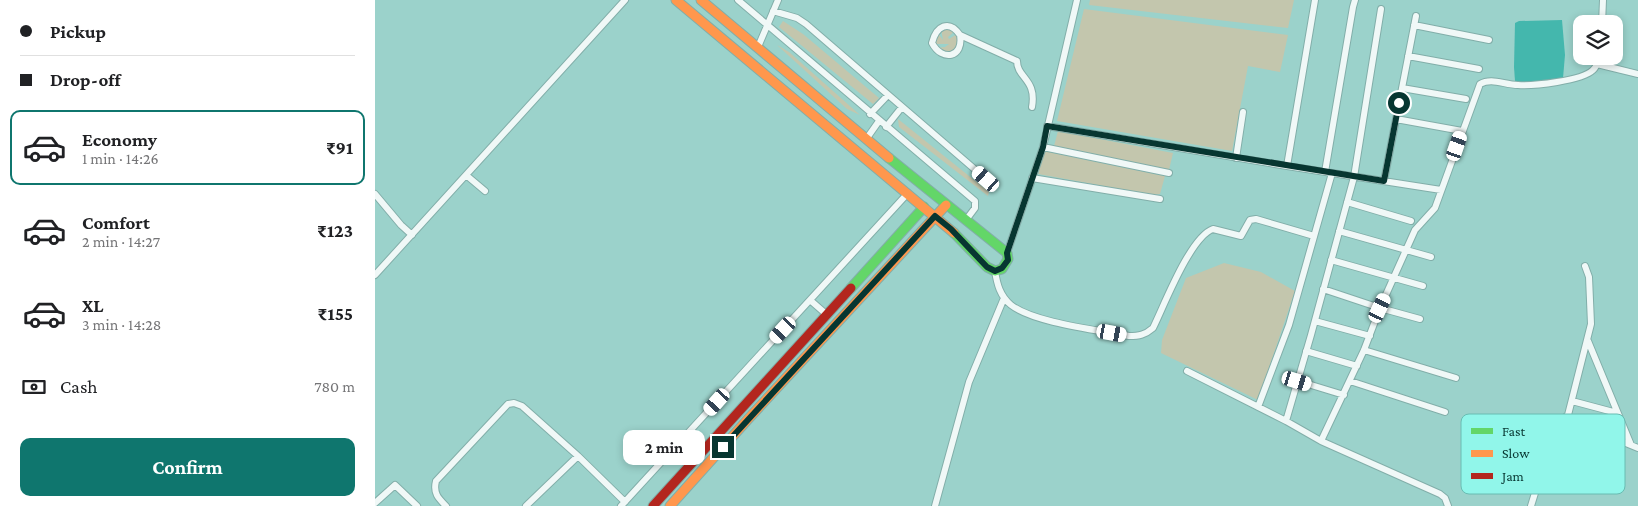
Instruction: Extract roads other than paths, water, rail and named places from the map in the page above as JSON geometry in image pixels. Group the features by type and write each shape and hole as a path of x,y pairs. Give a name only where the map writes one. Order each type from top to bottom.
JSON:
{"street":[{"path":"375,275 625,0"},
{"path":"676,0 924,206 951,229 987,267 995,271 1002,268 1008,260 1007,253 1043,147 1077,0"},
{"path":"701,0 946,205 1007,253"},
{"path":"737,0 975,201 975,208 966,220"},
{"path":"758,47 778,0"},
{"path":"1287,166 1315,0"},
{"path":"1258,407 1289,324 1314,236 1328,173 1355,0"},
{"path":"1602,15 1603,0"},
{"path":"1286,421 1354,177 1381,9"},
{"path":"773,11 797,18 986,179"},
{"path":"1384,181 1415,16"},
{"path":"961,35 960,46 952,55 941,54 936,50 932,42 934,35 940,28 949,25 961,35 1017,61 1017,67 1027,79 1033,91 1032,107"},
{"path":"1414,26 1489,40"},
{"path":"1408,56 1479,69"},
{"path":"1321,441 1365,350 1380,308 1415,230 1435,208 1480,84 1485,81 1491,81 1518,86 1571,80 1586,76 1594,70 1596,65"},
{"path":"1601,65 1638,74"},
{"path":"1402,88 1466,99"},
{"path":"870,114 888,95"},
{"path":"886,127 902,107"},
{"path":"1236,158 1243,112"},
{"path":"1396,119 1462,131"},
{"path":"867,138 879,121"},
{"path":"1047,126 1441,190"},
{"path":"1043,147 1169,173"},
{"path":"466,175 485,190"},
{"path":"1032,178 1159,199"},
{"path":"447,506 436,494 434,487 436,481 508,404 515,403 578,456 623,504 908,193"},
{"path":"375,194 401,225 413,235"},
{"path":"1347,202 1411,221"},
{"path":"670,506 946,205"},
{"path":"653,506 924,206"},
{"path":"995,271 997,286 1004,298 1011,305 1027,314 1062,324 1129,336 1139,336 1153,328 1180,269 1208,231 1213,229 1241,236 1247,223 1250,220 1256,219 1314,236"},
{"path":"1339,231 1431,257"},
{"path":"1331,260 1423,286"},
{"path":"1568,414 1591,324 1592,306 1589,277 1585,266"},
{"path":"1323,289 1420,319"},
{"path":"935,506 969,382 1004,298"},
{"path":"810,300 827,314"},
{"path":"1315,321 1369,336"},
{"path":"1588,341 1617,413"},
{"path":"1365,350 1456,378"},
{"path":"1307,351 1357,366"},
{"path":"1187,371 1286,421 1321,441 1441,494 1445,498 1447,506"},
{"path":"1297,381 1344,395"},
{"path":"1350,381 1445,412"},
{"path":"1572,401 1617,413"},
{"path":"1625,431 1631,445"},
{"path":"1625,443 1638,448"},
{"path":"526,506 578,456"},
{"path":"375,503 395,485 417,506"},
{"path":"1531,506 1535,494"}],"water":[{"path":"1562,20 1565,55 1563,78 1558,81 1518,84 1515,81 1514,67 1515,23 1519,21"}]}
